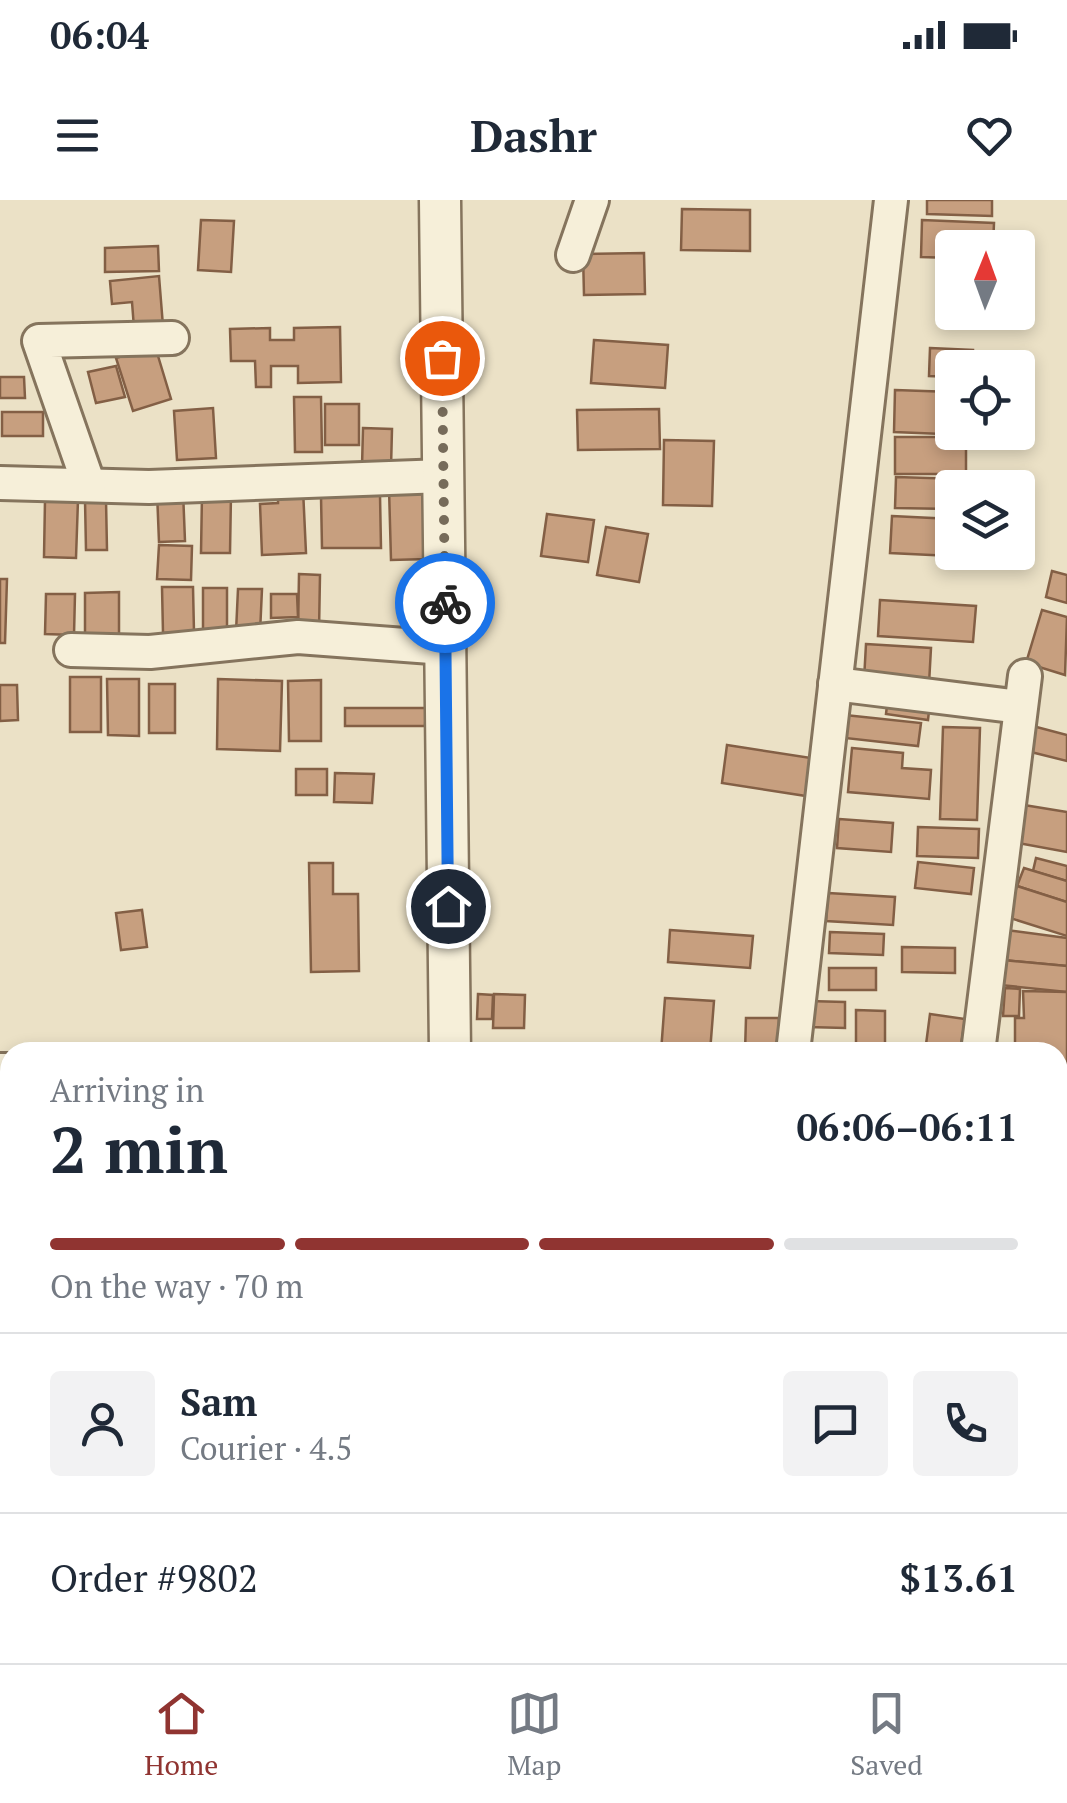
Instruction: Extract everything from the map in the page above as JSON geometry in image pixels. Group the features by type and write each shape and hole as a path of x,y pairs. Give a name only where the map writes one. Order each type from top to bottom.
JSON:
{"street":[{"path":"440,200 450,1042"},
{"path":"573,255 592,200"},
{"path":"795,1042 891,200"},
{"path":"89,485 40,341 172,338"},
{"path":"0,483 149,487 444,476"},
{"path":"70,650 150,652 298,637 446,648"},
{"path":"835,684 1022,691 979,1042"}],"building":[{"path":"927,200 992,200 992,216 927,214"},
{"path":"682,209 750,210 750,251 681,250"},
{"path":"201,220 234,221 231,272 198,270"},
{"path":"922,220 994,223 994,230 935,230 935,257 921,257"},
{"path":"158,246 159,271 105,272 105,248"},
{"path":"644,253 645,294 584,295 583,254"},
{"path":"159,276 163,326 134,328 132,302 112,304 110,281"},
{"path":"340,327 341,382 298,383 298,366 271,366 271,387 256,387 255,361 231,361 230,329 270,328 270,340 294,340 294,328"},
{"path":"594,340 668,345 665,388 591,383"},
{"path":"155,346 171,399 133,411 116,358"},
{"path":"930,348 973,350 935,350 935,376 929,376"},
{"path":"116,366 125,397 96,403 88,372"},
{"path":"0,377 24,377 25,398 0,398"},
{"path":"895,390 935,391 935,434 894,432"},
{"path":"294,397 321,397 322,452 295,452"},
{"path":"325,404 359,404 359,445 325,445"},
{"path":"213,408 216,458 177,460 174,411"},
{"path":"659,409 660,449 578,450 577,410"},
{"path":"2,412 43,412 43,436 2,436"},
{"path":"363,428 392,429 391,468 362,467"},
{"path":"895,437 935,437 935,450 966,450 966,470 895,474"},
{"path":"664,440 714,441 712,506 663,505"},
{"path":"896,477 935,478 935,509 895,508"},
{"path":"389,488 427,488 428,559 391,560"},
{"path":"303,489 306,553 262,555 260,504 278,503 278,490"},
{"path":"183,491 185,541 159,542 157,492"},
{"path":"202,494 231,494 230,553 201,553"},
{"path":"380,495 381,548 322,548 321,496"},
{"path":"45,500 78,500 76,558 44,557"},
{"path":"85,500 106,500 107,550 86,550"},
{"path":"547,514 594,520 588,562 541,556"},
{"path":"892,516 935,518 935,555 890,553"},
{"path":"606,527 648,534 639,582 597,575"},
{"path":"159,545 192,546 191,580 157,579"},
{"path":"1052,571 1067,575 1067,603 1046,597"},
{"path":"299,574 320,575 319,631 298,631"},
{"path":"0,579 7,579 5,643 0,643"},
{"path":"162,587 193,587 194,632 163,633"},
{"path":"203,588 227,588 227,634 203,633"},
{"path":"238,589 262,589 260,633 236,632"},
{"path":"119,592 119,645 85,645 85,593"},
{"path":"46,594 75,594 74,635 45,634"},
{"path":"271,594 297,594 298,617 271,618"},
{"path":"880,600 976,606 973,642 878,636"},
{"path":"1042,610 1067,617 1065,675 1026,663"},
{"path":"866,644 931,648 929,684 864,680"},
{"path":"70,677 101,677 101,732 70,732"},
{"path":"107,679 139,679 139,736 108,735"},
{"path":"218,679 282,681 280,751 217,749"},
{"path":"321,680 321,741 289,741 288,681"},
{"path":"149,684 175,684 175,733 149,733"},
{"path":"0,685 17,685 18,720 0,721"},
{"path":"888,697 930,702 928,720 886,714"},
{"path":"345,708 426,708 425,726 345,726"},
{"path":"845,715 921,723 918,746 845,738"},
{"path":"1029,725 1067,735 1067,761 1023,750"},
{"path":"943,727 980,728 977,820 940,819"},
{"path":"727,745 811,758 806,796 722,783"},
{"path":"852,748 903,753 902,768 931,770 929,799 848,792"},
{"path":"296,769 327,769 327,795 296,795"},
{"path":"335,773 374,774 372,803 334,802"},
{"path":"1024,805 1067,812 1067,852 1018,843"},
{"path":"839,819 893,823 891,852 837,848"},
{"path":"918,827 979,829 978,858 917,856"},
{"path":"1036,858 1067,866 1067,881 1033,871"},
{"path":"918,862 974,868 971,894 915,888"},
{"path":"309,863 333,863 333,894 358,894 359,971 311,972"},
{"path":"1024,868 1067,881 1067,902 1017,886"},
{"path":"1017,886 1067,902 1067,936 1007,917"},
{"path":"828,893 895,897 893,925 826,921"},
{"path":"142,910 147,947 121,950 116,913"},
{"path":"670,930 753,936 750,968 668,962"},
{"path":"1006,930 1067,938 1067,966 1003,960"},
{"path":"830,932 884,934 883,955 829,953"},
{"path":"902,947 955,948 955,973 902,972"},
{"path":"1003,960 1067,966 1067,992 1000,985"},
{"path":"829,968 876,968 876,990 829,990"},
{"path":"1005,988 1020,989 1019,1016 1003,1016"},
{"path":"1023,991 1067,992 1067,1042 1015,1042 1015,1018 1024,1018"},
{"path":"478,994 493,995 492,1019 477,1019"},
{"path":"494,994 525,995 524,1028 493,1028"},
{"path":"665,998 714,1001 711,1042 662,1042"},
{"path":"808,1001 845,1002 845,1028 808,1027"},
{"path":"856,1010 885,1011 885,1042 856,1042"},
{"path":"930,1014 965,1019 962,1042 926,1042"},
{"path":"746,1018 779,1018 778,1042 745,1042"}],"way so far":[{"path":"442,358 445,603"}],"route":[{"path":"445,603 448,906"}]}
